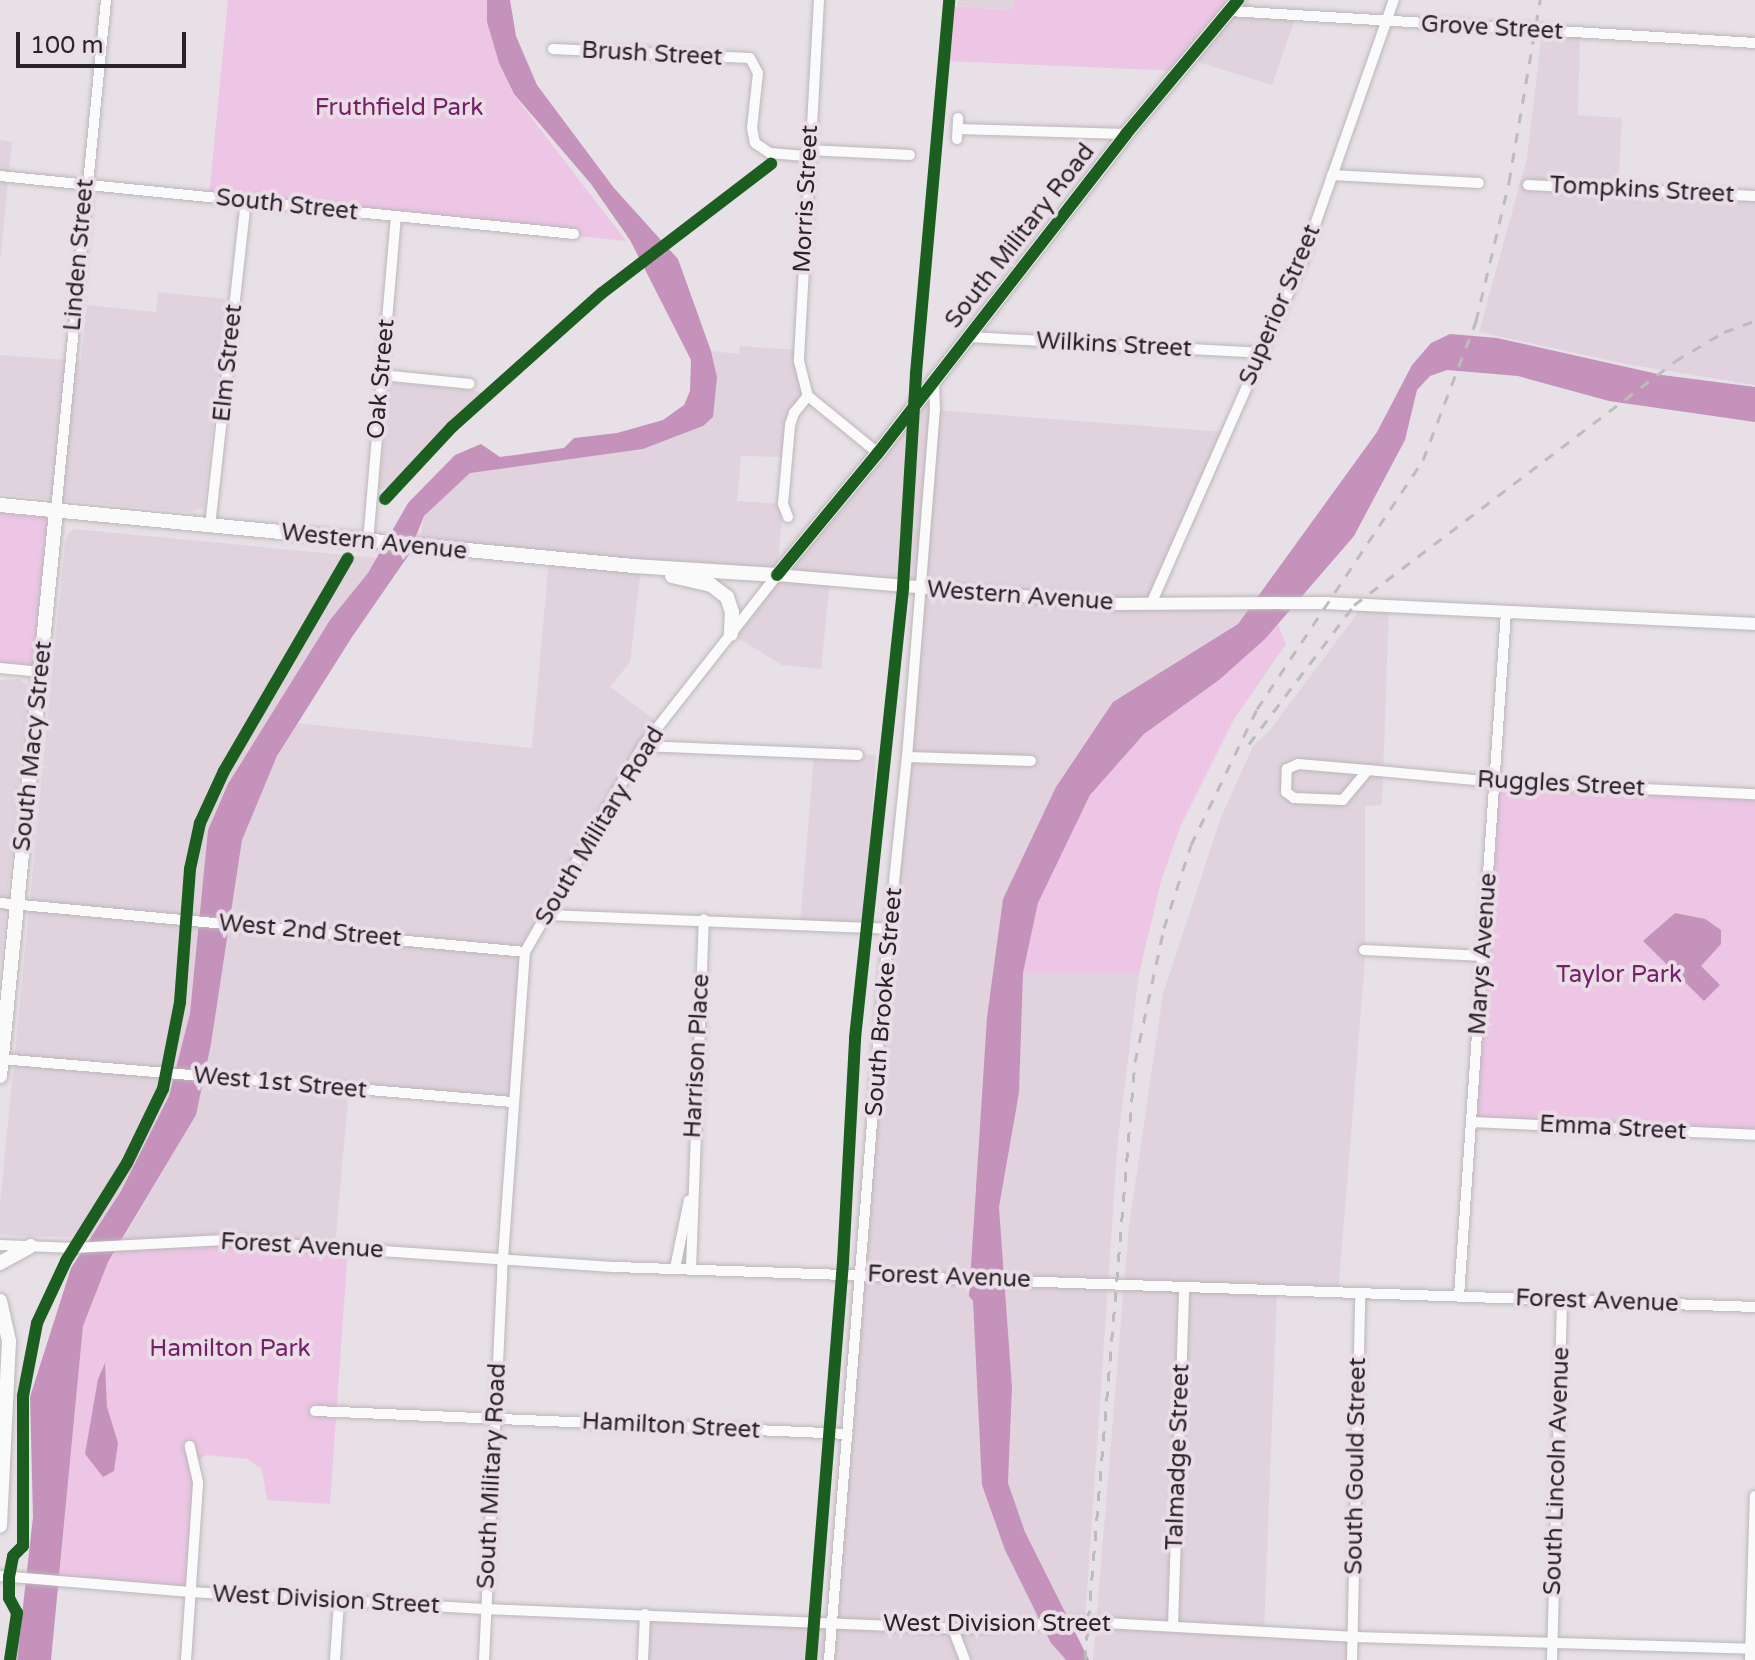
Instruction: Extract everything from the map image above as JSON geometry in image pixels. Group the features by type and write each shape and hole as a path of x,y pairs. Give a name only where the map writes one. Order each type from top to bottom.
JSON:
{"main road":[{"name":"South Military Road","path":"777,575 934,383 1126,134 1234,6"},
{"name":"Western Avenue","path":"0,505 633,566 777,575"},
{"name":"South Macy Street","path":"0,1076 56,511"},
{"path":"633,566 711,585 731,605 731,634"},
{"path":"0,1263 31,1246"},
{"path":"0,1301 9,1341 0,1526"}],"street":[{"name":"Linden Street","path":"56,511 106,0"},
{"name":"Morris Street","path":"808,396 802,382 798,350 819,0"},
{"name":"Superior Street","path":"1151,604 1302,262 1394,0"},
{"name":"Grove Street","path":"1234,6 1386,23 1755,43"},
{"name":"Brush Street","path":"553,49 750,58 758,73 752,128 755,143 774,154 910,155"},
{"path":"958,129 1126,134"},
{"path":"1332,175 1479,183"},
{"name":"South Street","path":"0,176 574,234"},
{"name":"Tompkins Street","path":"1528,185 1755,196"},
{"name":"Elm Street","path":"210,526 246,201"},
{"name":"Oak Street","path":"373,542 382,375 396,217"},
{"name":"Wilkins Street","path":"969,337 1260,353"},
{"path":"382,375 470,384"},
{"name":"South Brooke Street","path":"829,1660 907,757 935,410 934,383"},
{"path":"788,517 783,504 790,425 794,413 808,396 878,453"},
{"name":"Western Avenue","path":"777,575 1113,604 1308,602 1755,624"},
{"name":"South Military Road","path":"484,1660 512,1102 525,952 643,746 777,575"},
{"name":"Marys Avenue","path":"1459,1296 1506,612"},
{"path":"0,668 41,672"},
{"path":"643,746 858,755"},
{"path":"907,757 1031,761"},
{"name":"Ruggles Street","path":"1368,770 1343,800 1294,798 1286,792 1287,769 1292,765 1368,770 1496,782 1755,794"},
{"name":"West 2nd Street","path":"0,903 525,952"},
{"path":"547,915 704,919 890,929"},
{"name":"Harrison Place","path":"691,1269 691,1194 704,919"},
{"path":"1364,950 1483,956"},
{"name":"West 1st Street","path":"1,1060 512,1102"},
{"name":"Emma Street","path":"1471,1122 1755,1135"},
{"name":"Harrison Place","path":"675,1268 682,1219 691,1194"},
{"name":"Forest Avenue","path":"0,1245 81,1247 225,1240 503,1260 691,1269 1755,1307"},
{"name":"Talmadge Street","path":"1173,1626 1184,1287"},
{"name":"South Gould Street","path":"1352,1660 1360,1294"},
{"name":"South Lincoln Avenue","path":"1552,1660 1562,1300"},
{"name":"Hamilton Street","path":"315,1411 848,1434"},
{"path":"186,1660 198,1482 190,1446"},
{"path":"1752,1653 1755,1496"},
{"name":"West Division Street","path":"0,1576 190,1592 485,1609 953,1629 1080,1622 1352,1637 1553,1642 1752,1653"},
{"path":"335,1660 339,1601"},
{"path":"643,1660 645,1614"},
{"path":"953,1629 965,1660"}],"shaded area":[{"path":"487,0 510,0 516,36 537,85 614,188 678,259 711,351 717,377 713,417 703,426 643,449 470,473 424,516 408,556 352,637 277,756 242,840 211,1044 196,1115 108,1262 83,1326 51,1660 17,1660 33,1517 30,1397 71,1268 121,1191 169,1096 190,1013 208,830 228,784 330,620 368,573 408,503 455,455 481,444 500,457 564,448 574,438 617,433 663,420 684,405 690,391 691,360 630,240 591,184 514,94 499,63 487,22"},
{"path":"958,0 1014,0 1013,10 957,6"},
{"path":"1229,11 1296,16 1272,85 1191,60"},
{"path":"1542,31 1580,33 1578,115 1622,118 1618,188 1755,196 1755,385 1632,365 1479,332 1527,158"},
{"path":"0,140 12,142 0,261"},
{"path":"158,292 226,299 204,508 187,512 0,494 0,355 81,361 87,305 156,312"},
{"path":"1450,334 1497,338 1662,375 1755,387 1755,422 1609,401 1518,376 1447,370 1430,376 1417,390 1405,440 1354,536 1265,639 1219,680 1144,734 1090,795 1038,903 1023,973 1019,1093 999,1207 1012,1387 1008,1483 1025,1532 1089,1660 1066,1660 1051,1643 1005,1550 982,1485 973,1301 969,1296 987,1017 1003,899 1056,787 1113,702 1238,624 1377,432 1412,365 1431,343"},
{"path":"740,346 798,350 808,396 794,413 786,457 741,456 737,501 783,504 777,573 934,383 935,410 1225,432 1152,603 1255,602 1238,624 1113,702 1003,899 987,1017 969,1295 973,1301 980,1412 1051,1643 1066,1660 643,1660 645,1614 833,1622 919,588 830,580 821,669 782,665 731,634 776,576 641,568 630,662 610,687 660,724 525,952 512,1102 349,1088 335,1247 119,1246 196,1115 211,1044 242,840 277,757 297,723 532,748 549,559 419,546 424,516 470,472 643,449 703,426 717,377 711,351 739,354"},
{"path":"394,382 482,392 392,486 379,490 389,388"},
{"path":"74,529 378,558 208,830 190,1013 169,1096 121,1191 92,1237 17,1236 0,1234 0,1204 65,543 68,533"},
{"path":"1363,606 1389,607 1382,805 1365,806 1365,961 1338,1294 1277,1292 1264,1631 1352,1637 1352,1660 1093,1660 1129,1226 1163,994 1221,817 1253,746 1270,730"},
{"path":"19,679 28,686 0,968 0,680"},
{"path":"814,753 876,755 864,927 800,924"},
{"path":"1675,913 1705,919 1721,930 1721,944 1701,966 1720,985 1704,1001 1643,941"},
{"path":"1023,973 1139,974 1118,1138 1085,1622 1070,1622 1025,1532 1008,1483 1012,1387 999,1207 1019,1093"},
{"path":"105,1363 107,1407 118,1443 114,1471 103,1477 85,1454 98,1379"}],"green space":[{"name":"Fruthfield Park","path":"228,0 487,0 487,22 499,63 514,95 626,241 209,197"},
{"path":"1014,0 1238,0 1182,71 944,61 948,6 1012,10"},
{"path":"0,505 56,511 41,672 0,668"},
{"path":"1278,625 1286,644 1234,719 1180,827 1161,881 1139,974 1023,973 1038,903 1090,795 1144,734 1219,680"},
{"name":"Taylor Park","path":"1496,782 1755,794 1755,1135 1471,1122"},
{"name":"Hamilton Park","path":"206,1240 348,1247 330,1504 267,1500 262,1469 247,1459 206,1455 194,1464 190,1592 59,1581 83,1326 108,1262 119,1246"}],"railway":[{"path":"1085,1660 1135,1062 1164,928 1191,845 1257,709 1423,460 1476,321 1509,182 1540,0"},
{"path":"1249,744 1354,605 1675,361 1724,332 1755,321"}],"cycle path":[{"path":"811,1660 843,1262 855,1038 903,587 916,373 949,0"},
{"path":"777,575 878,453 1126,134 1238,0"},
{"path":"385,499 452,427 602,293 771,164"},
{"path":"10,1660 17,1613 9,1598 9,1577 13,1556 23,1546 23,1396 37,1323 66,1261 127,1163 163,1089 180,1002 190,869 200,823 224,771 348,558"}]}
